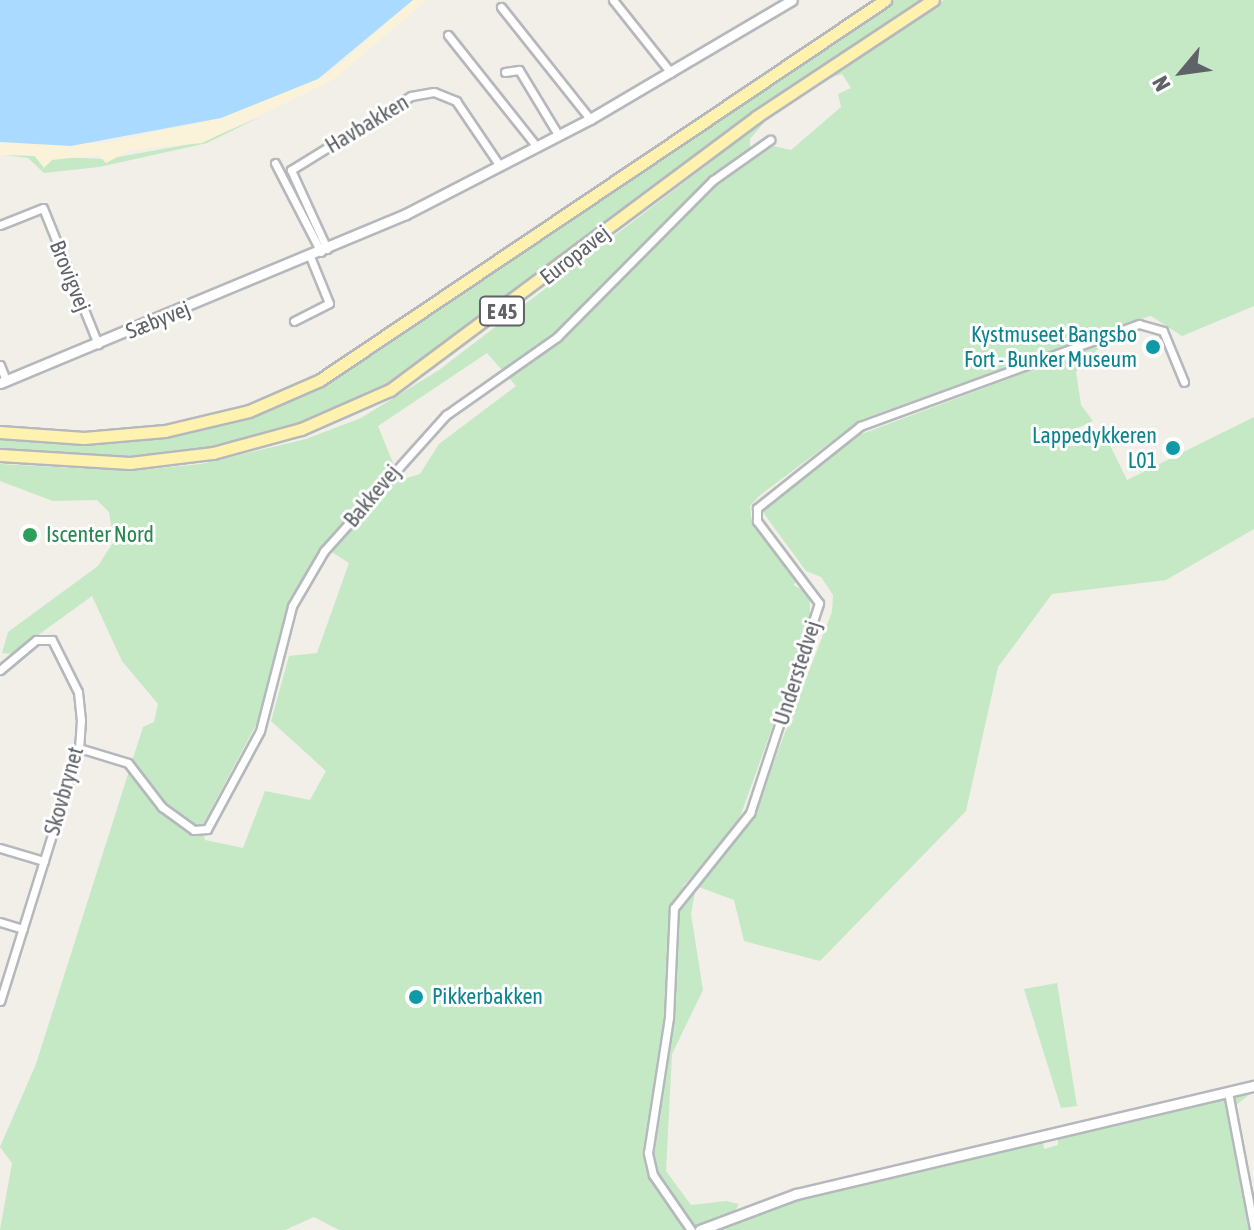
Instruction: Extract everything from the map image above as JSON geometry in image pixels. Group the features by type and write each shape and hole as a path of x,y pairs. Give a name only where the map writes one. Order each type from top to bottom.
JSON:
{"main road":[{"name":"Europavej","path":"0,432 84,438 165,431 249,411 309,386 885,0"},
{"name":"Europavej","path":"0,455 130,463 213,453 301,429 390,390 756,117 933,0"}],"street":[{"path":"613,0 671,73"},
{"name":"Sæbyvej","path":"3,382 311,259 559,136 792,0"},
{"path":"501,7 590,119"},
{"path":"448,35 537,147"},
{"path":"505,72 519,70 559,136"},
{"name":"Havbakken","path":"325,252 291,170 411,96 434,92 456,101 500,166"},
{"name":"Bakkevej","path":"79,748 128,763 162,807 194,830 207,829 260,731 292,606 324,551 446,415 557,337 713,180 770,140"},
{"path":"275,163 325,252"},
{"name":"Brovigvej","path":"0,225 43,208 98,344"},
{"path":"294,321 329,303 311,259"},
{"name":"Understedvej","path":"691,1230 653,1175 648,1153 669,1017 674,908 750,813 819,603 757,521 757,508 860,426 1139,324 1163,331 1184,382"},
{"path":"0,365 3,382"},
{"name":"Skovbrynet","path":"0,670 43,638 52,640 78,692 79,748 0,1001"},
{"name":"Skovbrynet","path":"0,848 44,861"},
{"path":"0,922 23,929"},
{"path":"700,1230 796,1194 1254,1086"},
{"path":"1228,1092 1254,1228"}],"green space":[{"path":"895,0 920,0 766,103 387,385 282,430 181,453 94,457 0,448 0,436 101,443 192,432 325,384"},
{"path":"944,0 1254,0 1254,306 1182,336 1151,316 1137,320 860,420 759,496 750,506 752,525 798,580 793,585 810,593 810,622 735,831 682,887 709,874 753,815 832,612 833,595 821,577 806,571 762,511 843,441 1104,343 1076,372 1081,405 1093,421 1056,438 1059,447 1109,443 1127,480 1254,417 1254,529 1166,580 1052,594 998,667 966,811 820,961 744,941 734,900 696,886 691,914 703,990 672,1054 666,1171 691,1205 726,1201 739,1204 735,1211 691,1230 339,1230 314,1217 285,1230 0,1230 12,1163 0,1147 36,1064 143,727 154,722 158,704 122,661 92,596 12,654 2,653 8,632 98,566 114,541 109,512 97,500 53,501 0,481 0,464 131,471 201,464 306,439 361,418 439,370 767,119 750,139 750,153 769,145 791,150 841,107 838,94 851,88 842,74 823,80","holes":["487,353 516,386 439,444 420,474 400,480 378,426","324,547 349,563 317,653 289,656 271,721 326,771 310,800 265,791 243,848 205,840 201,828 268,702 287,605"]},
{"path":"260,117 207,143 99,167 44,173 28,158 4,155 107,159 202,142"},
{"path":"1057,983 1077,1106 1061,1108 1024,989"},
{"path":"1254,1091 1236,1105 1254,1230 716,1230 799,1197 1043,1140 1044,1149 1058,1145 1058,1138"}],"sand":[{"path":"413,0 427,0 333,80 202,143 130,150 106,163 98,155 52,160 44,168 34,155 0,155 0,142 105,143 221,118 331,72"}],"water":[{"path":"0,0 413,0 318,79 221,118 71,146 0,142"}],"place":[{"name":"Kystmuseet Bangsbo Fort - Bunker Museum","path":"1153,347"},
{"name":"Lappedykkeren L01","path":"1173,448"},
{"name":"Iscenter Nord","path":"30,535"},
{"name":"Pikkerbakken","path":"416,997"}]}
